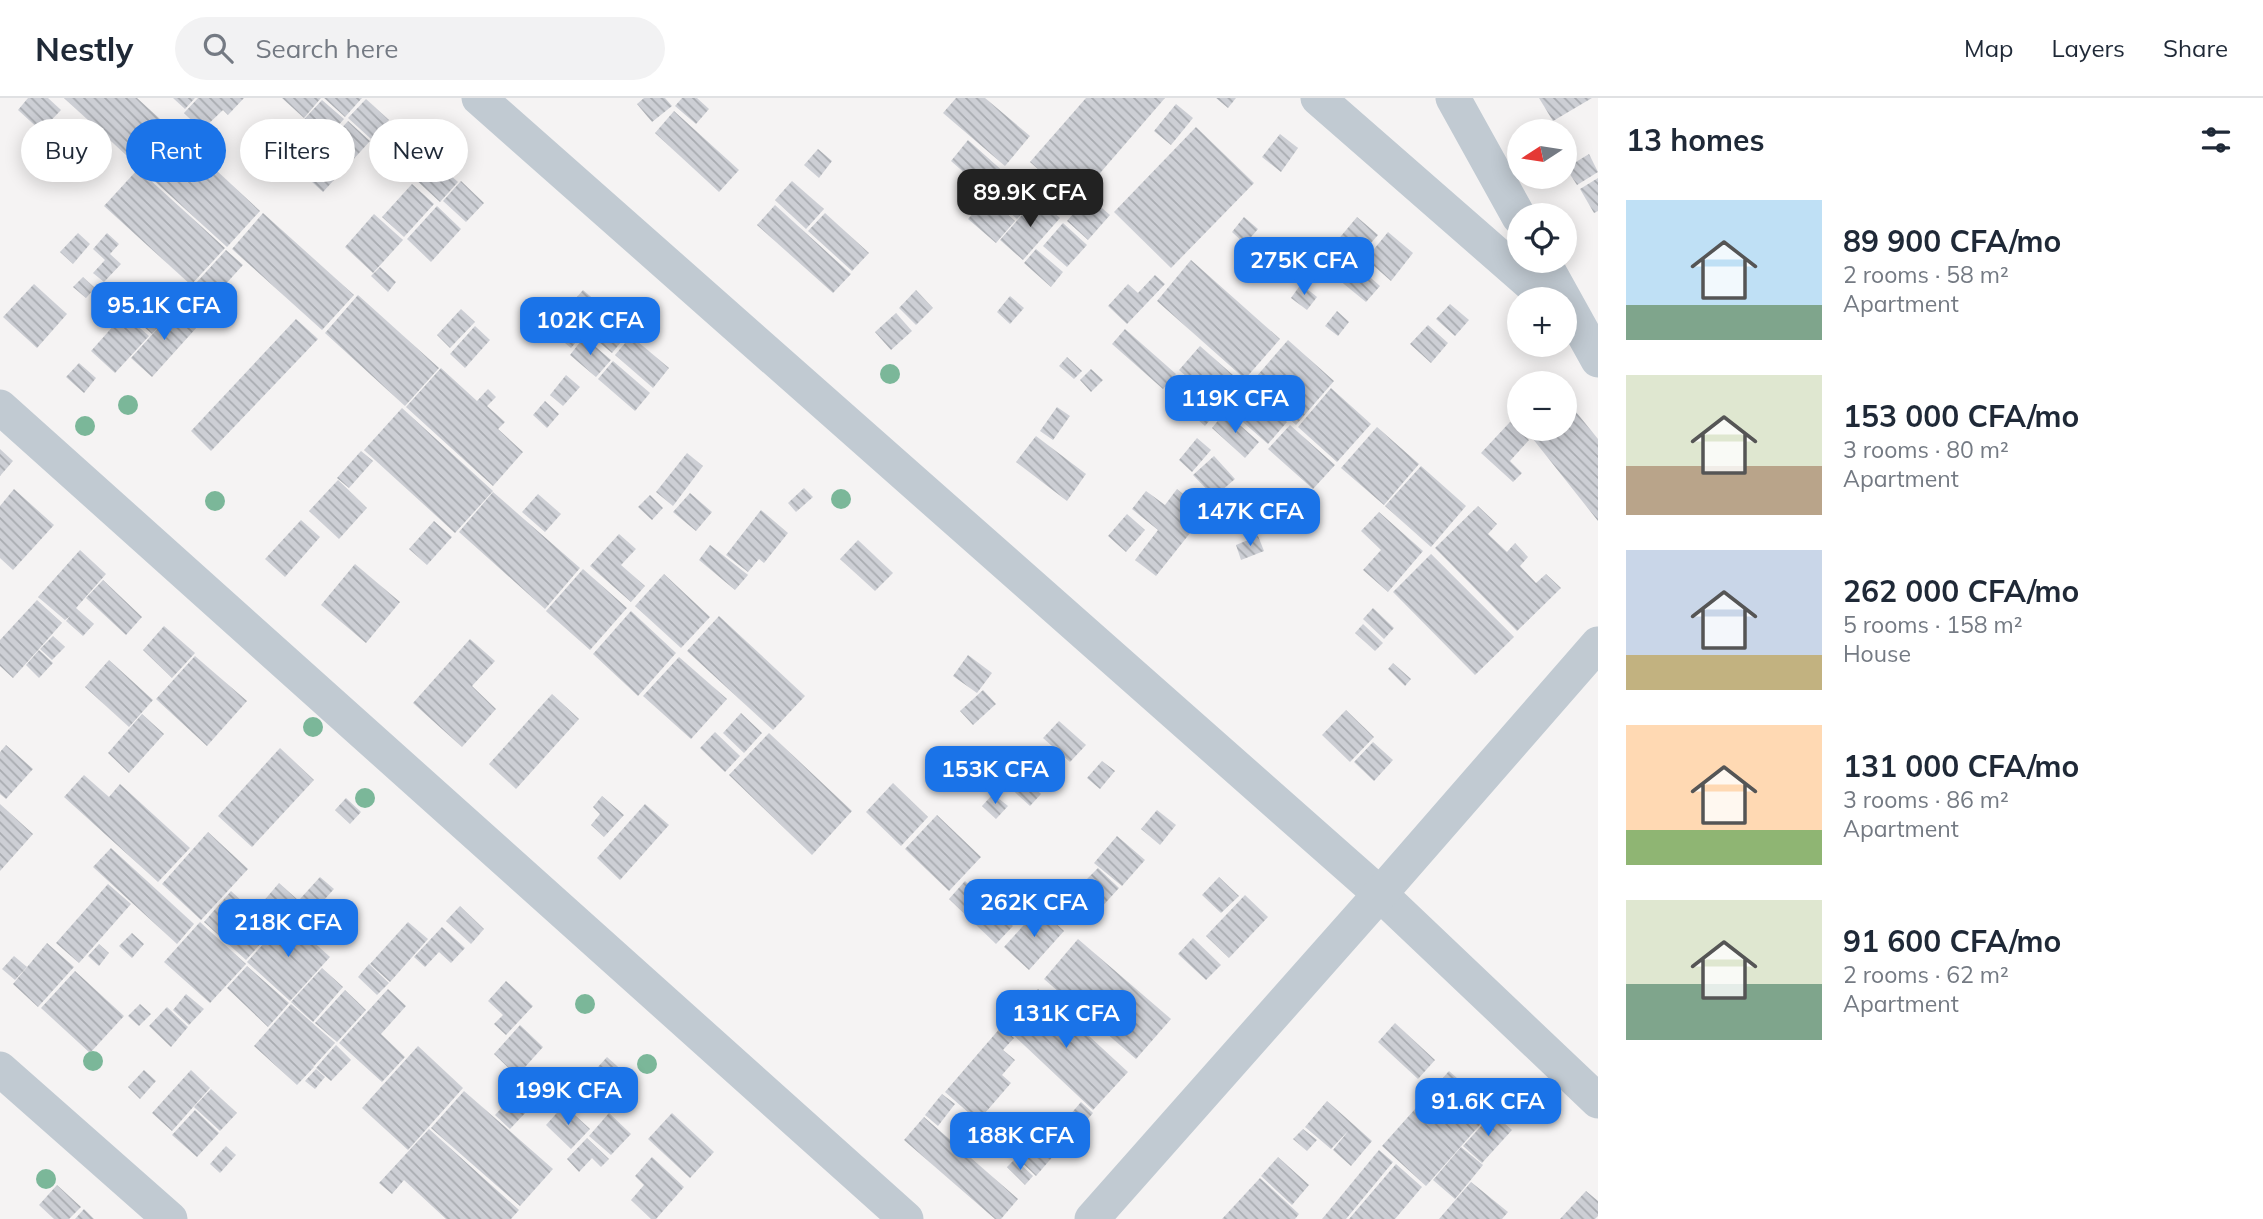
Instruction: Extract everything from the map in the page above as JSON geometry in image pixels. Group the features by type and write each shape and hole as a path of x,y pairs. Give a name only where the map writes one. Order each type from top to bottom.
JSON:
{"street":[{"path":"479,98 1380,894 1598,1101"},
{"path":"1318,98 1534,287"},
{"path":"1453,98 1511,203"},
{"path":"1577,327 1598,360"},
{"path":"0,407 906,1219"},
{"path":"1092,1219 1598,644"},
{"path":"0,1069 170,1219"}],"building":[{"path":"28,98 48,98 61,110 52,119 28,119 18,110"},
{"path":"64,98 137,98 160,119 126,119 126,155 112,142 112,119 87,119"},
{"path":"173,98 195,98 185,109"},
{"path":"198,98 244,98 228,115 223,110 214,119 190,119 184,113"},
{"path":"282,98 321,98 304,118"},
{"path":"324,98 362,98 345,117"},
{"path":"644,98 665,98 672,106 652,122 637,104"},
{"path":"682,98 697,98 709,109 696,124 675,106"},
{"path":"956,98 985,98 1030,136 1005,166 943,113"},
{"path":"1086,98 1165,98 1075,202 1030,162"},
{"path":"1216,98 1236,98 1228,108"},
{"path":"1539,98 1592,98 1556,119 1552,119"},
{"path":"366,99 388,119 369,119 369,137 355,124 355,119 348,118"},
{"path":"322,100 344,119 304,119"},
{"path":"1176,104 1193,118 1171,145 1154,131"},
{"path":"674,111 739,170 719,192 655,133"},
{"path":"355,127 369,142 355,158"},
{"path":"1196,127 1254,183 1171,268 1114,212"},
{"path":"1280,134 1298,148 1281,172 1262,157"},
{"path":"968,140 1034,199 1017,219 951,161"},
{"path":"818,149 832,161 819,178 804,165"},
{"path":"1589,154 1598,172 1577,185 1577,161"},
{"path":"1598,178 1598,211 1594,213 1580,189"},
{"path":"226,179 260,211 227,247 156,182 226,182"},
{"path":"792,181 824,209 806,229 775,200"},
{"path":"126,182 152,182 225,248 191,285 104,206"},
{"path":"312,182 332,182 323,192"},
{"path":"418,182 458,182 440,202"},
{"path":"462,182 484,203 466,222 443,201"},
{"path":"412,184 434,204 404,237 382,217"},
{"path":"1088,196 1110,215 1088,240 1067,221"},
{"path":"988,197 1015,221 996,243 968,219"},
{"path":"1037,198 1060,218 1023,260 1000,240"},
{"path":"775,205 851,274 833,293 757,225"},
{"path":"437,206 461,229 431,262 407,239"},
{"path":"263,213 354,295 322,330 232,249"},
{"path":"825,213 869,253 852,271 808,231"},
{"path":"374,214 403,240 373,273 345,247"},
{"path":"1244,217 1258,229 1245,244 1232,232"},
{"path":"1357,217 1378,235 1357,259 1336,242"},
{"path":"1063,223 1087,245 1067,267 1043,246"},
{"path":"1388,232 1413,253 1391,281 1366,259"},
{"path":"78,233 90,244 73,264 60,252"},
{"path":"107,233 119,244 110,254 121,264 104,282 93,273 105,260 93,249"},
{"path":"1036,249 1063,272 1051,287 1024,263"},
{"path":"226,250 243,265 193,320 176,305"},
{"path":"1191,260 1280,339 1245,379 1157,301"},
{"path":"1354,263 1380,286 1366,302 1339,280"},
{"path":"380,267 396,282 388,292 371,276"},
{"path":"1155,275 1165,284 1127,324 1108,306 1128,284 1138,293"},
{"path":"83,277 95,288 86,298 73,287"},
{"path":"34,284 67,314 37,348 3,317"},
{"path":"1301,284 1317,297 1307,310 1291,298"},
{"path":"583,290 604,308 586,330 564,312"},
{"path":"916,290 933,308 916,325 899,308"},
{"path":"157,295 173,310 152,334 135,319"},
{"path":"358,295 439,368 405,406 325,333"},
{"path":"1010,296 1024,308 1010,324 997,312"},
{"path":"1450,304 1469,320 1455,336 1436,319"},
{"path":"177,307 198,326 152,377 131,358"},
{"path":"461,309 475,322 450,348 437,335"},
{"path":"607,310 631,330 612,353 588,333"},
{"path":"1337,311 1349,322 1338,336 1325,326"},
{"path":"896,313 912,331 891,350 875,332"},
{"path":"124,314 149,336 115,373 91,351"},
{"path":"558,315 582,335 571,348 547,328"},
{"path":"296,319 318,339 211,451 191,431"},
{"path":"1428,325 1448,343 1431,363 1410,344"},
{"path":"475,326 490,340 465,368 450,354"},
{"path":"1125,329 1176,374 1163,389 1112,344"},
{"path":"631,336 669,368 653,388 615,355"},
{"path":"584,337 611,360 596,377 570,355"},
{"path":"1288,340 1334,381 1296,425 1250,384"},
{"path":"1200,346 1242,383 1221,407 1179,370"},
{"path":"1067,357 1082,371 1074,379 1059,366"},
{"path":"613,361 650,393 635,411 598,379"},
{"path":"79,363 96,378 84,393 66,377"},
{"path":"441,368 477,401 488,389 496,397 487,406 505,422 498,429 523,452 493,486 406,407"},
{"path":"1091,369 1103,380 1091,392 1080,380"},
{"path":"566,375 580,387 563,406 550,395"},
{"path":"1179,375 1218,410 1205,426 1165,391"},
{"path":"1248,388 1287,422 1268,444 1228,409"},
{"path":"1331,388 1371,424 1337,462 1298,427"},
{"path":"545,401 559,414 547,428 533,415"},
{"path":"1057,407 1070,416 1053,440 1040,431"},
{"path":"402,408 493,491 455,533 364,450"},
{"path":"1225,412 1259,442 1245,458 1212,428"},
{"path":"1577,413 1598,439 1598,521 1535,441 1577,441"},
{"path":"1290,425 1335,465 1313,489 1268,449"},
{"path":"1507,425 1507,441 1528,441 1510,461 1522,473 1513,482 1481,453"},
{"path":"1377,427 1419,464 1384,505 1341,468"},
{"path":"1036,436 1086,474 1067,501 1016,462"},
{"path":"1197,438 1211,450 1192,472 1179,460"},
{"path":"0,449 13,461 0,476"},
{"path":"361,451 373,461 349,488 337,478"},
{"path":"687,453 703,466 673,506 656,492"},
{"path":"1214,456 1235,479 1214,497 1193,475"},
{"path":"1421,466 1466,506 1431,547 1385,506"},
{"path":"338,480 367,508 339,539 309,511"},
{"path":"804,488 813,497 796,512 788,503"},
{"path":"14,489 54,525 13,570 0,558 0,506"},
{"path":"1177,489 1206,513 1156,576 1135,560 1158,530 1132,509 1146,491 1165,505"},
{"path":"493,492 580,568 545,609 459,532"},
{"path":"690,493 712,512 696,531 673,512"},
{"path":"538,494 561,514 545,532 522,512"},
{"path":"650,495 663,508 652,520 638,507"},
{"path":"1478,506 1497,524 1488,534 1507,552 1515,543 1528,557 1520,566 1536,583 1546,574 1561,588 1517,631 1435,548"},
{"path":"761,510 788,533 764,563 759,559 748,572 726,555"},
{"path":"1379,512 1423,551 1388,592 1363,570 1381,550 1361,531"},
{"path":"1127,514 1145,530 1126,552 1108,536"},
{"path":"301,520 320,537 285,577 265,559"},
{"path":"434,521 452,537 427,565 409,549"},
{"path":"619,534 636,549 621,565 645,586 631,602 590,566"},
{"path":"1258,536 1264,551 1241,560 1236,545"},
{"path":"858,540 893,573 875,591 840,559"},
{"path":"710,545 748,575 735,590 699,560"},
{"path":"80,550 106,574 76,608 94,624 83,636 66,621 70,616 65,620 38,597"},
{"path":"1431,554 1514,637 1475,675 1393,592"},
{"path":"355,564 400,602 366,643 321,605"},
{"path":"583,569 627,608 590,650 546,611"},
{"path":"664,574 710,617 681,648 635,606"},
{"path":"103,580 142,617 126,635 86,598"},
{"path":"37,600 62,623 13,678 0,666 0,640"},
{"path":"1373,608 1394,628 1384,639 1363,619"},
{"path":"631,611 676,653 638,696 593,654"},
{"path":"719,616 805,696 773,730 687,651"},
{"path":"1363,624 1383,643 1375,651 1355,633"},
{"path":"164,626 195,653 172,678 143,650"},
{"path":"53,636 65,647 52,660 40,649"},
{"path":"470,639 495,661 472,686 496,709 462,747 413,703"},
{"path":"39,650 53,663 39,678 26,665"},
{"path":"968,655 992,673 977,693 953,676"},
{"path":"195,656 247,701 207,746 156,699"},
{"path":"679,657 727,699 691,739 643,696"},
{"path":"109,660 153,700 129,727 85,687"},
{"path":"1393,663 1411,679 1405,686 1388,669"},
{"path":"983,690 996,704 973,725 960,711"},
{"path":"552,694 579,719 516,789 489,764"},
{"path":"1346,710 1374,737 1350,762 1322,735"},
{"path":"741,713 762,733 744,753 723,733"},
{"path":"142,714 164,734 129,773 108,753"},
{"path":"1059,721 1086,745 1070,762 1043,738"},
{"path":"715,732 740,756 725,772 700,748"},
{"path":"769,733 852,811 812,855 729,775"},
{"path":"1373,742 1393,760 1374,781 1354,762"},
{"path":"6,745 33,769 6,799 0,794 0,752"},
{"path":"280,748 314,780 252,847 218,816"},
{"path":"1102,761 1115,771 1100,789 1087,778"},
{"path":"1017,773 1041,794 1030,806 1007,785"},
{"path":"84,775 109,797 120,784 190,848 158,882 64,797"},
{"path":"893,783 928,817 901,846 866,812"},
{"path":"993,794 1008,806 996,819 982,806"},
{"path":"602,796 624,815 604,837 591,825 600,814 593,807"},
{"path":"346,798 361,812 350,824 335,810"},
{"path":"0,804 33,834 0,871"},
{"path":"645,804 669,825 620,880 597,858"},
{"path":"1157,810 1176,825 1160,845 1141,829"},
{"path":"937,815 981,857 949,891 905,849"},
{"path":"208,832 248,869 201,920 162,884"},
{"path":"1117,836 1145,860 1122,886 1094,863"},
{"path":"111,848 194,924 177,944 93,867"},
{"path":"1098,868 1119,888 1098,911 1076,890"},
{"path":"320,877 334,889 313,912 300,899"},
{"path":"1219,877 1239,896 1221,913 1202,895"},
{"path":"965,881 1013,926 996,944 949,899"},
{"path":"279,883 299,901 275,927 256,910"},
{"path":"108,884 131,904 79,963 56,943"},
{"path":"231,891 273,930 246,960 204,922"},
{"path":"1245,895 1268,917 1229,958 1206,936"},
{"path":"460,906 484,929 471,944 446,921"},
{"path":"1039,908 1064,931 1029,970 1004,947"},
{"path":"287,918 330,957 290,1001 247,962"},
{"path":"200,922 246,964 210,1003 164,962"},
{"path":"408,922 428,939 390,982 370,964"},
{"path":"442,927 465,948 451,963 439,952 425,967 414,957"},
{"path":"132,933 144,944 132,958 119,946"},
{"path":"1193,938 1221,965 1206,980 1178,954"},
{"path":"1078,939 1171,1019 1136,1059 1044,979"},
{"path":"47,943 74,967 38,1007 13,984"},
{"path":"99,944 109,953 99,966 88,956"},
{"path":"14,956 27,967 15,980 2,969"},
{"path":"369,964 389,983 377,995 358,977"},
{"path":"247,966 289,1003 268,1027 227,988"},
{"path":"322,968 343,987 313,1022 291,1002"},
{"path":"75,971 124,1016 90,1053 41,1008"},
{"path":"506,981 533,1006 506,1035 494,1024 503,1015 488,1001"},
{"path":"388,989 406,1006 381,1034 405,1057 382,1082 339,1043"},
{"path":"1038,989 1128,1072 1093,1110 1005,1027 1021,1008 1050,1032 1022,1007"},
{"path":"345,990 366,1010 337,1042 315,1023"},
{"path":"186,994 204,1009 189,1025 173,1010"},
{"path":"140,1004 151,1014 139,1026 128,1016"},
{"path":"291,1004 335,1043 314,1066 311,1063 314,1067 297,1085 254,1046"},
{"path":"167,1007 188,1027 171,1047 149,1026"},
{"path":"1395,1023 1435,1060 1418,1079 1378,1042"},
{"path":"520,1025 543,1047 517,1076 494,1054"},
{"path":"1001,1027 1014,1038 1003,1050 1015,1060 1002,1075 1011,1083 978,1121 945,1092"},
{"path":"336,1045 351,1060 331,1081 316,1068"},
{"path":"418,1046 463,1088 408,1150 362,1108"},
{"path":"607,1057 635,1082 607,1113 579,1088"},
{"path":"316,1069 325,1077 315,1089 305,1081"},
{"path":"144,1070 156,1081 140,1099 128,1087"},
{"path":"191,1070 210,1088 172,1131 152,1113"},
{"path":"1449,1071 1493,1110 1426,1186 1382,1146"},
{"path":"523,1083 539,1098 529,1109 513,1094"},
{"path":"211,1089 237,1113 220,1131 194,1107"},
{"path":"464,1091 553,1169 520,1206 431,1128"},
{"path":"942,1094 955,1104 938,1126 925,1115"},
{"path":"512,1097 527,1111 510,1129 495,1115"},
{"path":"1327,1101 1372,1141 1351,1166 1333,1150 1349,1130 1331,1149 1305,1127"},
{"path":"1081,1102 1093,1113 1081,1127 1069,1116"},
{"path":"564,1105 590,1129 571,1149 546,1125"},
{"path":"195,1110 219,1133 197,1157 172,1135"},
{"path":"609,1113 631,1134 611,1155 589,1136"},
{"path":"672,1113 714,1152 690,1178 648,1139"},
{"path":"1493,1113 1512,1130 1482,1163 1463,1146"},
{"path":"924,1117 1018,1199 1001,1219 995,1219 904,1140"},
{"path":"429,1129 519,1210 511,1219 446,1219 404,1180 392,1194 379,1183"},
{"path":"1303,1129 1317,1140 1307,1151 1293,1139"},
{"path":"1032,1133 1055,1154 1036,1176 1013,1154"},
{"path":"587,1138 609,1159 601,1167 592,1158 579,1172 567,1159"},
{"path":"226,1146 236,1155 220,1173 210,1164"},
{"path":"1461,1147 1483,1165 1455,1199 1433,1180"},
{"path":"1379,1150 1393,1162 1346,1219 1322,1219"},
{"path":"652,1157 684,1187 656,1219 651,1219 631,1200 644,1185 635,1176"},
{"path":"1278,1157 1309,1185 1292,1205 1261,1176"},
{"path":"1015,1159 1033,1176 1025,1185 1007,1167"},
{"path":"1396,1164 1422,1187 1395,1219 1349,1219"},
{"path":"1260,1178 1299,1214 1295,1219 1222,1219"},
{"path":"1471,1182 1508,1212 1502,1219 1439,1219"},
{"path":"57,1185 81,1207 69,1219 54,1219 39,1205"},
{"path":"1586,1191 1598,1201 1598,1216 1595,1219 1560,1219"},
{"path":"84,1209 94,1219 75,1219"}]}
